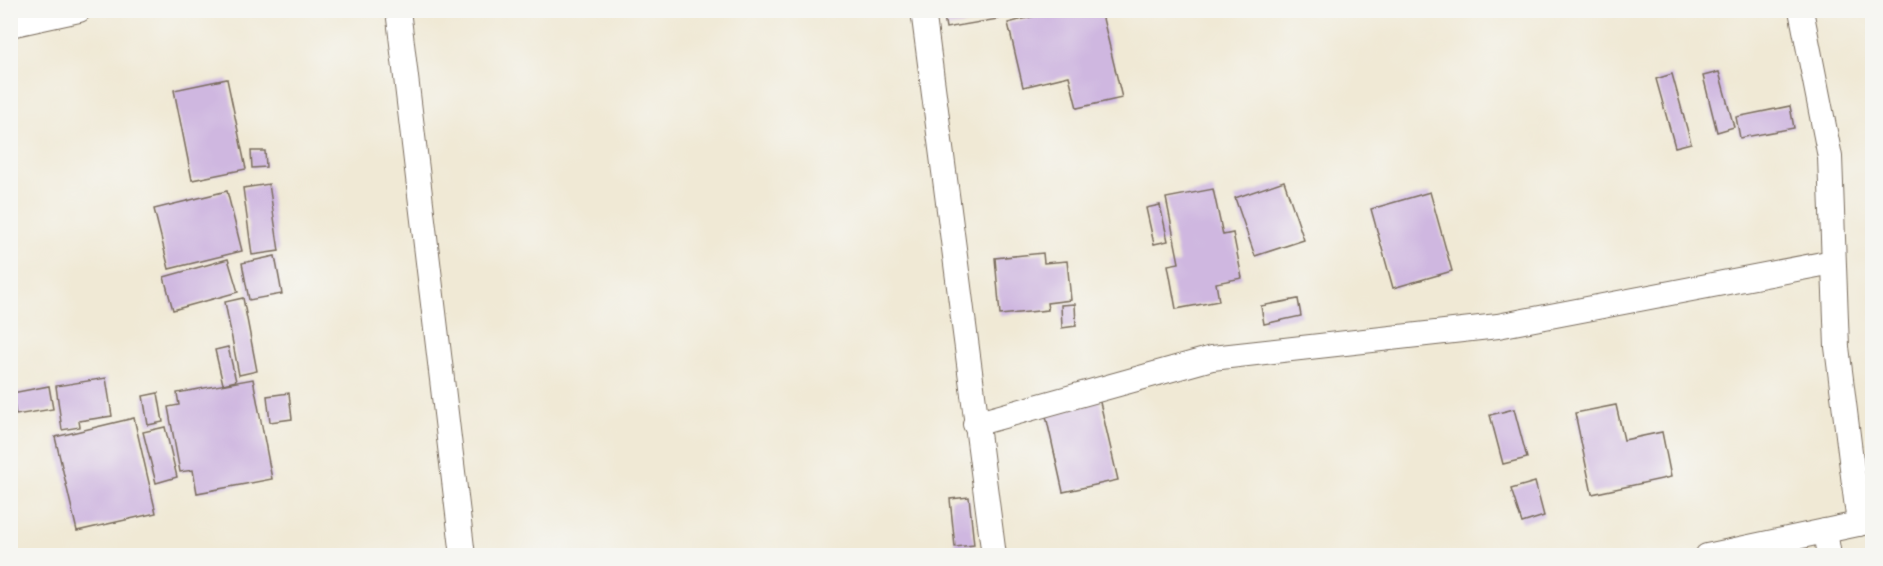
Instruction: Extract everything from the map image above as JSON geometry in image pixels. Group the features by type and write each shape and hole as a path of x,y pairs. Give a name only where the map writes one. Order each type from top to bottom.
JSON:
{"street":[{"path":"10,25 79,10"},
{"path":"398,10 463,555"},
{"path":"923,10 975,424 994,555"},
{"path":"1707,555 1759,550 1825,531 1866,523 1837,347 1830,157 1801,10"},
{"path":"975,424 1212,358 1498,326 1833,262"},
{"path":"1825,531 1829,555"}],"building":[{"path":"943,10 996,10 998,19 946,28"},
{"path":"1058,10 1101,10 1122,98 1077,108 1069,76 1023,87 1008,23"},
{"path":"1719,72 1734,127 1717,132 1703,76"},
{"path":"1672,74 1691,143 1675,147 1656,79"},
{"path":"227,79 246,169 192,180 174,90"},
{"path":"1790,106 1794,128 1740,138 1736,117"},
{"path":"251,151 265,151 266,167 252,168"},
{"path":"1284,181 1304,240 1255,256 1235,198"},
{"path":"269,184 279,251 252,255 243,188"},
{"path":"1213,189 1223,235 1233,233 1242,278 1216,283 1219,301 1176,309 1168,265 1179,263 1166,198"},
{"path":"227,191 242,251 169,269 154,209"},
{"path":"1430,192 1452,271 1393,288 1371,209"},
{"path":"1160,205 1168,241 1154,244 1146,208"},
{"path":"1043,253 1044,263 1067,261 1071,300 1047,303 1048,310 1000,315 995,258"},
{"path":"275,256 282,294 249,300 242,263"},
{"path":"228,259 238,292 173,310 164,277"},
{"path":"243,298 257,371 239,375 225,302"},
{"path":"1298,299 1301,316 1264,324 1261,306"},
{"path":"1075,304 1076,326 1062,328 1061,305"},
{"path":"228,347 236,381 223,384 215,350"},
{"path":"106,378 112,416 79,421 80,427 62,430 56,386"},
{"path":"253,379 272,479 197,493 193,470 180,472 168,407 179,405 177,393"},
{"path":"1096,385 1118,480 1063,492 1042,398"},
{"path":"49,386 53,409 16,415 12,393"},
{"path":"158,393 163,422 148,425 143,396"},
{"path":"289,393 292,419 270,422 267,396"},
{"path":"1616,405 1624,440 1662,432 1671,477 1592,494 1575,413"},
{"path":"1514,409 1527,458 1503,464 1490,415"},
{"path":"134,418 156,513 77,531 55,437"},
{"path":"165,427 177,477 156,483 143,432"},
{"path":"1535,482 1544,516 1522,523 1511,489"},
{"path":"969,497 974,545 955,547 950,499"}]}
